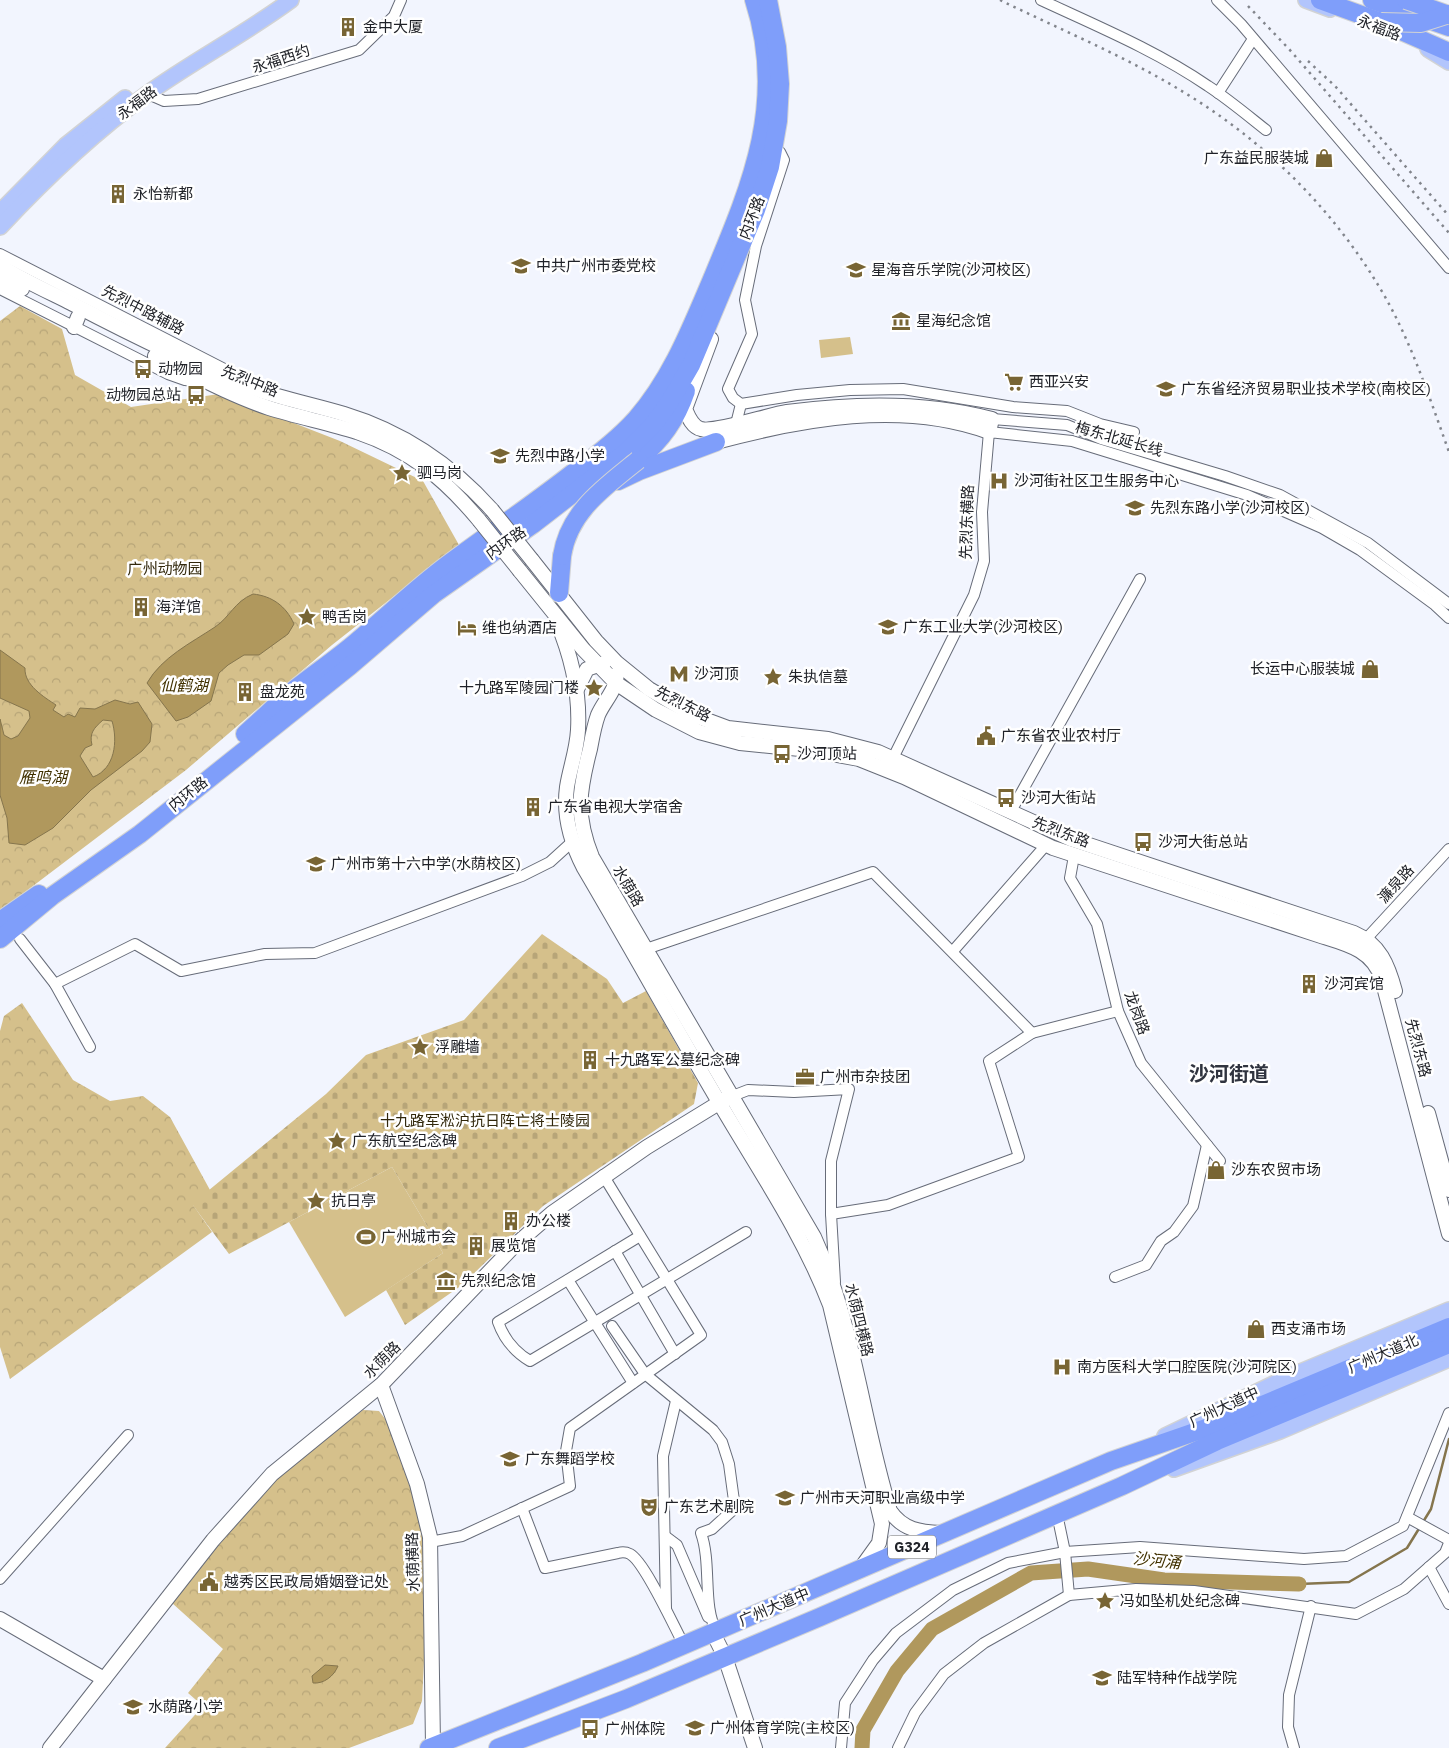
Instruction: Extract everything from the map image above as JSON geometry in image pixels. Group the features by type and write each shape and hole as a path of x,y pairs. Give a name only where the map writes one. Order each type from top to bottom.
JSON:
{"highway":[{"name":"内环路","path":"0,921 112,840 240,739 293,691 356,642 420,586 567,478 625,430 653,398 676,360 748,190 758,155 764,122 767,86 764,41 754,0"},
{"path":"759,0 764,41"},
{"name":"内环路","path":"0,939 52,896 140,834 449,582 576,491 628,450 661,415 687,372 713,315 756,210 775,146 780,84 777,47 768,0"},
{"path":"1320,0 1388,24 1422,23 1449,15"},
{"path":"1330,0 1449,52"},
{"path":"1372,0 1449,27"},
{"path":"1406,0 1449,15"},
{"path":"555,600 562,556 569,531 587,503 649,451 672,425 683,400 713,315"},
{"path":"406,619 477,569 620,480 716,442"},
{"name":"广州大道北","path":"1320,1389 1449,1327"},
{"name":"广州大道北","path":"1320,1389 1449,1344"},
{"name":"广州大道中","path":"431,1747 688,1644 713,1628 740,1621 1112,1461 1320,1389"},
{"name":"广州大道中","path":"502,1747 701,1667 1122,1486 1320,1389"},
{"path":"740,1621 750,1646"},
{"path":"688,1644 701,1667"}],"main road":[{"name":"永福路","path":"0,212 66,146 98,119 156,76 275,0"},
{"name":"永福路","path":"0,227 84,145 148,94 291,0"},
{"name":"永福路","path":"1306,0 1403,37 1449,62"},
{"path":"1420,0 1449,22"},
{"name":"广州大道中","path":"1112,1461 1286,1378 1449,1310"},
{"name":"广州大道北","path":"1429,1367 1449,1358"},
{"name":"G324","path":"1429,1367 1449,1366"},
{"name":"广州大道中","path":"1122,1486 1266,1436 1429,1367"}],"street":[{"name":"永福西约","path":"148,94 164,101 198,99 359,50 394,16 402,0"},
{"path":"768,0 772,6 782,54 784,107 780,152 784,160 756,246 745,300 752,334 728,390 732,398 741,404 797,395 850,390 902,389 1004,406 1067,410 1100,424 1134,432"},
{"path":"1041,0 1120,37 1188,73 1218,93 1266,130"},
{"path":"1217,0 1253,39 1449,268"},
{"path":"1225,7 1234,0"},
{"path":"1218,93 1253,39"},
{"name":"梅东北延长线","path":"780,152 767,196 686,409 690,420 699,429 710,430 789,412 826,408 896,405 932,407 990,426 1072,441 1247,495 1276,506 1322,528 1370,557 1449,618"},
{"path":"0,254 71,297"},
{"name":"先烈中路","path":"0,266 71,297 175,355 271,394 348,415 389,439 442,478 520,571"},
{"name":"先烈中路","path":"0,278 76,322 269,408 389,439"},
{"path":"0,289 76,322"},
{"path":"736,424 741,404"},
{"path":"1067,410 1067,425"},
{"name":"梅东北延长线","path":"716,442 808,420 857,416 916,417 990,426 1067,425 1101,439 1280,495 1368,543 1449,604"},
{"name":"先烈东横路","path":"893,758 974,595 984,561 982,512 990,426"},
{"name":"先烈东路","path":"389,439 424,450 449,467 469,485 492,510 532,560 555,600 597,664 616,683 646,703 699,732 740,743 810,750 859,759 920,784 1018,833 1074,856 1321,936 1363,952 1380,970 1449,1190"},
{"path":"1151,465 1153,454"},
{"path":"1368,543 1370,557"},
{"name":"先烈东路","path":"520,571 555,600 617,663 649,689 674,705 714,724 752,731 805,735 844,742 893,758 1023,819 1071,839 1354,933 1366,940 1382,954 1390,970 1449,1234"},
{"path":"1010,813 1140,579"},
{"name":"水荫路","path":"555,600 569,657 575,692 578,732 566,801 572,842 584,868 725,1100"},
{"path":"575,692 584,672 597,664 617,663"},
{"name":"水荫路","path":"617,663 616,683 598,716 581,784 580,822 592,857 646,949 725,1100"},
{"path":"1018,833 1023,819"},
{"path":"55,984 135,944 182,971 265,954 315,953 522,876 550,862 572,842"},
{"path":"953,951 1046,845"},
{"name":"濂泉路","path":"1366,940 1449,849"},
{"name":"龙岗路","path":"1074,856 1070,878 1097,924 1118,1011 1141,1063 1220,1161"},
{"path":"646,949 874,872 1032,1033"},
{"path":"20,939 55,984 90,1047"},
{"path":"831,1214 888,1205 1019,1157 989,1061 1032,1033 1118,1011"},
{"path":"725,1100 748,1090 794,1092 849,1089 830,1161 835,1287"},
{"name":"水荫路","path":"50,1748 213,1540 259,1487 297,1453 381,1385 514,1246 566,1201 603,1175 725,1100"},
{"name":"水荫四横路","path":"725,1100 814,1237 835,1287 890,1511 900,1524 914,1531 944,1534"},
{"name":"水荫四横路","path":"725,1100 802,1241 830,1305 882,1524 879,1544 860,1570"},
{"path":"1115,1277 1146,1265 1161,1241 1174,1232 1193,1206 1207,1145"},
{"path":"430,1542 462,1536 570,1486 566,1451 570,1428 701,1335 603,1175"},
{"path":"640,1236 498,1322 501,1331 517,1352 530,1361 641,1296 666,1278 746,1232"},
{"path":"615,1251 675,1354"},
{"path":"568,1280 633,1384"},
{"path":"612,1326 645,1374 713,1430 722,1442 733,1484 734,1508 712,1529 701,1533 707,1560 713,1628"},
{"name":"水荫横路","path":"381,1385 417,1484 428,1521 430,1542 431,1747"},
{"path":"666,1614 663,1456 676,1401"},
{"path":"840,1748 845,1704 873,1660 896,1633 953,1590 1008,1563 1065,1552 1140,1547 1304,1559 1346,1556 1403,1526 1409,1519 1449,1413"},
{"path":"0,1579 128,1435"},
{"path":"522,1508 545,1568 613,1553 629,1554 636,1559 653,1586 666,1614 688,1644"},
{"path":"1058,1514 1065,1552 1069,1594"},
{"path":"898,1748 915,1713 944,1674 984,1643 1069,1594 1136,1589 1194,1590 1356,1614 1404,1589 1445,1553 1446,1539 1409,1519"},
{"path":"665,1536 677,1545 713,1628 745,1748"},
{"path":"1429,1567 1449,1604"},
{"path":"1294,1748 1288,1727 1289,1695 1312,1606"},
{"path":"0,1619 104,1679"},
{"path":"721,1658 755,1748"}],"green space":[{"name":"广州动物园","path":"20,306 62,329 75,375 131,407 219,394 340,441 423,481 459,545 332,645 186,770 0,911 0,321"},
{"path":"850,337 853,354 821,358 819,340"},
{"name":"十九路军淞沪抗日阵亡将士陵园","path":"542,934 607,979 623,1003 646,991 698,1083 694,1104 543,1206 462,1285 405,1325 386,1290 443,1253 392,1167 229,1254 192,1204 326,1094 366,1055 464,1020"},
{"path":"22,1003 73,1080 110,1101 143,1096 170,1117 210,1190 193,1205 212,1232 10,1379 0,1347 0,1031 4,1016"},
{"name":"广州城市会","path":"392,1167 443,1253 345,1317 289,1222"},
{"path":"363,1410 379,1411 397,1434 411,1479 422,1536 426,1622 422,1701 413,1724 349,1748 165,1748 203,1706 188,1693 223,1649 172,1603 211,1553 283,1472"}],"water":[{"name":"仙鹤湖","path":"253,594 266,597 283,607 294,624 288,634 259,655 244,655 228,665 219,673 211,701 188,717 176,721 147,683 169,658 215,627 241,601"},
{"name":"雁鸣湖","path":"0,650 25,668 31,685 56,705 53,710 64,717 68,714 75,717 80,708 95,709 115,700 130,704 138,702 152,724 150,742 142,751 91,790 53,828 25,845 9,843 7,818 0,795 0,719 4,735 11,739 18,736 30,718 29,711 0,698","holes":["103,720 112,721 115,737 113,754 106,768 93,777 80,756 85,748 92,745 92,734 97,726"]},
{"path":"325,1665 338,1666 328,1679 313,1683 312,1676"}],"waterway":[{"name":"沙河涌","path":"1423,1522 1431,1509 1449,1439"},
{"name":"沙河涌","path":"1299,1584 1349,1582 1407,1548 1420,1527"},
{"name":"沙河涌","path":"862,1748 863,1730 897,1671 932,1629 1031,1573 1088,1569 1164,1580 1299,1584"}],"railway":[{"path":"1000,0 1117,56 1185,93 1244,134 1297,182 1344,235 1384,295 1412,352 1449,452"},
{"path":"1248,6 1289,49 1449,233"},
{"path":"1308,61 1335,86 1449,216"}],"place":[{"name":"金中大厦","path":"348,27"},
{"name":"广东益民服装城","path":"1324,158"},
{"name":"永怡新都","path":"118,194"},
{"name":"中共广州市委党校","path":"521,266"},
{"name":"星海音乐学院(沙河校区)","path":"856,270"},
{"name":"星海纪念馆","path":"901,321"},
{"name":"动物园","path":"143,369"},
{"name":"西亚兴安","path":"1014,382"},
{"name":"广东省经济贸易职业技术学校(南校区)","path":"1166,389"},
{"name":"动物园总站","path":"196,395"},
{"name":"先烈中路小学","path":"500,456"},
{"name":"驷马岗","path":"402,473"},
{"name":"沙河街社区卫生服务中心","path":"999,481"},
{"name":"先烈东路小学(沙河校区)","path":"1135,508"},
{"name":"海洋馆","path":"141,607"},
{"name":"鸭舌岗","path":"307,617"},
{"name":"广东工业大学(沙河校区)","path":"888,627"},
{"name":"维也纳酒店","path":"467,628"},
{"name":"长运中心服装城","path":"1370,669"},
{"name":"沙河顶","path":"679,674"},
{"name":"朱执信墓","path":"773,677"},
{"name":"十九路军陵园门楼","path":"594,688"},
{"name":"盘龙苑","path":"245,692"},
{"name":"广东省农业农村厅","path":"986,736"},
{"name":"沙河顶站","path":"782,754"},
{"name":"沙河大街站","path":"1006,798"},
{"name":"广东省电视大学宿舍","path":"533,807"},
{"name":"沙河大街总站","path":"1143,842"},
{"name":"广州市第十六中学(水荫校区)","path":"316,864"},
{"name":"沙河宾馆","path":"1309,984"},
{"name":"浮雕墙","path":"420,1047"},
{"name":"十九路军公墓纪念碑","path":"590,1060"},
{"name":"广州市杂技团","path":"805,1077"},
{"name":"广东航空纪念碑","path":"337,1141"},
{"name":"沙东农贸市场","path":"1216,1170"},
{"name":"抗日亭","path":"316,1201"},
{"name":"办公楼","path":"511,1221"},
{"name":"广州城市会","path":"366,1237"},
{"name":"展览馆","path":"476,1246"},
{"name":"先烈纪念馆","path":"446,1281"},
{"name":"西支涌市场","path":"1256,1329"},
{"name":"南方医科大学口腔医院(沙河院区)","path":"1062,1367"},
{"name":"广东舞蹈学校","path":"510,1459"},
{"name":"广州市天河职业高级中学","path":"785,1498"},
{"name":"广东艺术剧院","path":"649,1507"},
{"name":"越秀区民政局婚姻登记处","path":"209,1582"},
{"name":"冯如坠机处纪念碑","path":"1105,1601"},
{"name":"陆军特种作战学院","path":"1102,1678"},
{"name":"水荫路小学","path":"133,1707"},
{"name":"广州体育学院(主校区)","path":"695,1728"},
{"name":"广州体院","path":"590,1729"}],"district":[{"name":"沙河街道","path":"1229,1074"}]}
